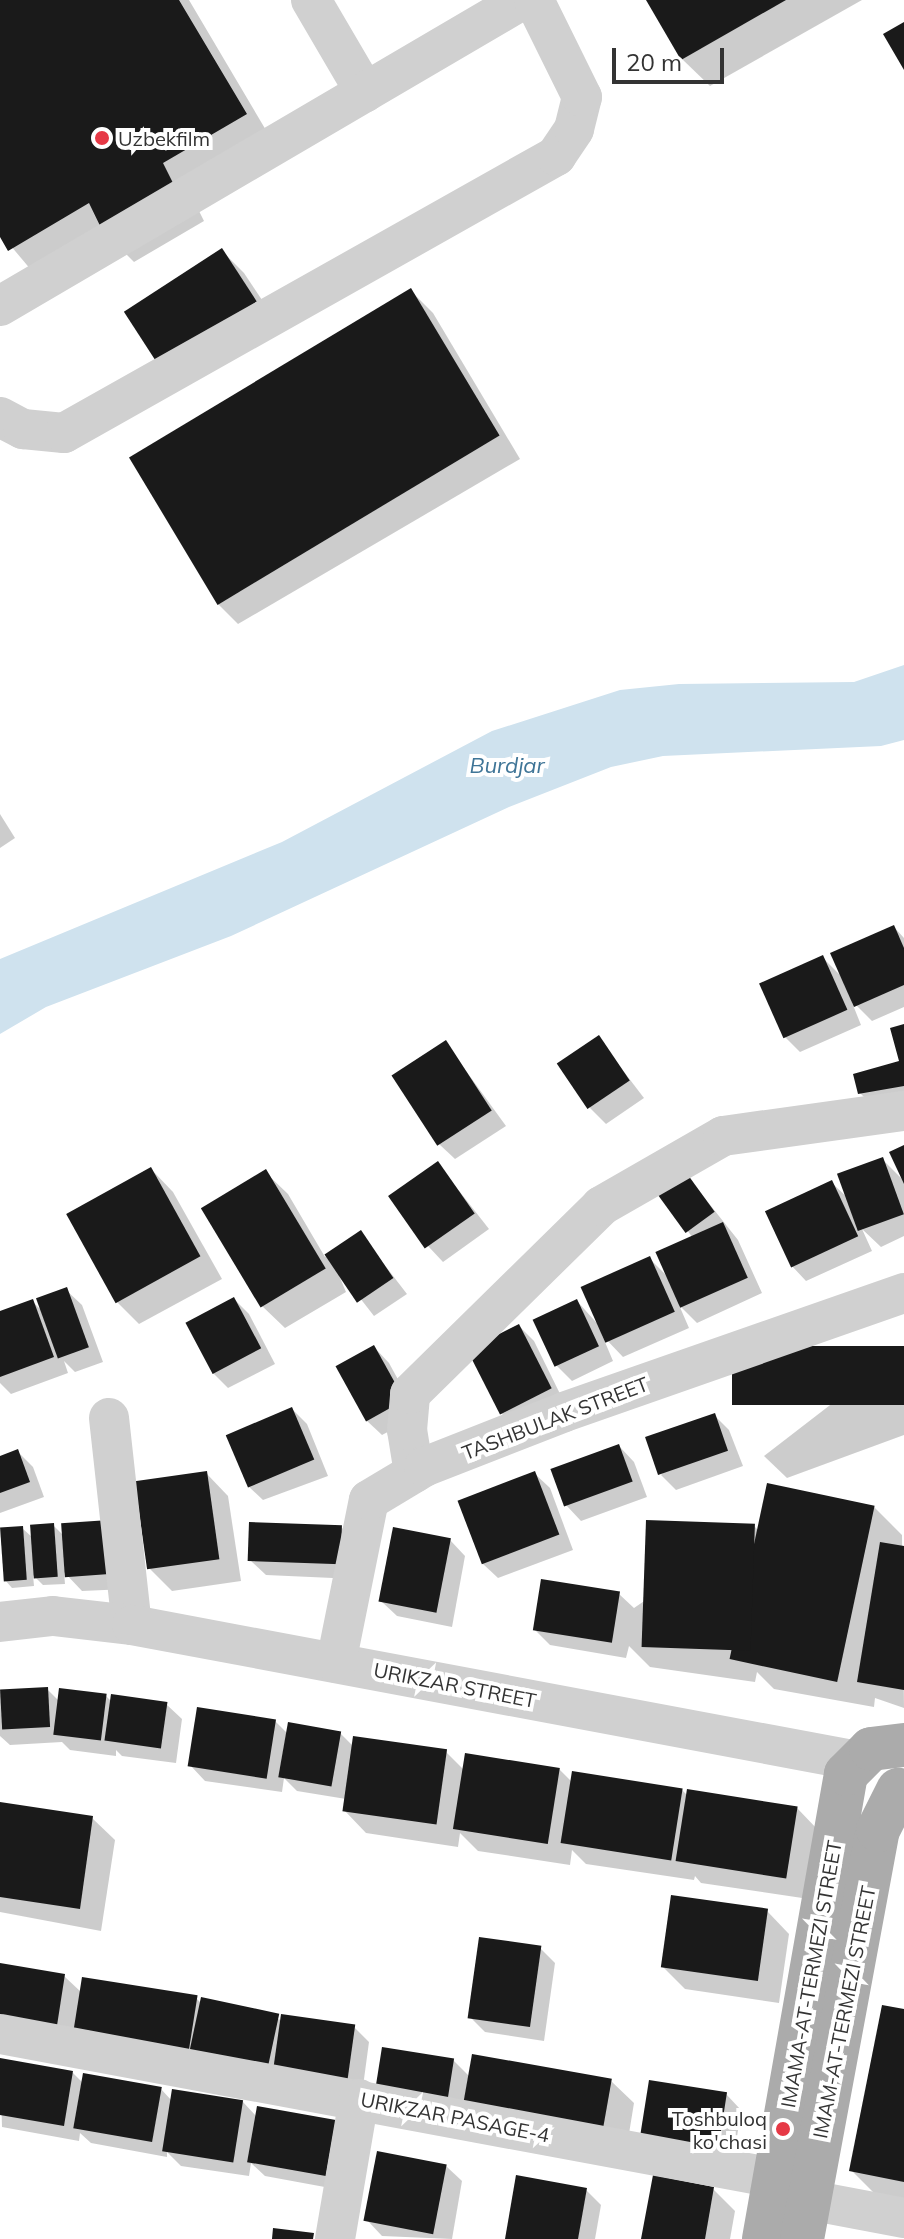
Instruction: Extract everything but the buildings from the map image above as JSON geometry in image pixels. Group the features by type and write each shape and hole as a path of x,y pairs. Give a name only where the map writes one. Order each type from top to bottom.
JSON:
{"main road":[{"path":"901,1790 857,1761 871,1749 904,1745"},
{"name":"IMAMA-AT-TERMEZI STREET","path":"764,2239 796,2206 846,1774 857,1761"},
{"name":"IMAM-AT-TERMEZI STREET","path":"796,2206 878,1830 901,1790"}],"street":[{"path":"311,0 365,92"},
{"path":"0,306 522,0"},
{"path":"0,417 23,429 64,433 556,156 574,129 582,97 534,0"},
{"path":"414,1473 407,1430 410,1394 601,1206 723,1136 904,1111"},
{"name":"TASHBULAK STREET","path":"336,1663 369,1500 414,1473 564,1412 904,1293"},
{"path":"109,1418 132,1625"},
{"name":"URIKZAR STREET","path":"0,1622 53,1616 132,1625 857,1761"},
{"name":"URIKZAR PASAGE-4","path":"0,2034 359,2099 796,2206 904,2218"},
{"path":"335,2239 359,2099"}],"water":[{"name":"Burdjar","path":"904,665 904,740 881,746 663,756 611,767 509,807 231,936 46,1007 0,1034 0,959 282,842 492,731 620,690 679,684 854,682"}],"place":[{"name":"Uzbekfilm","path":"102,138"},
{"name":"Toshbuloq ko'chasi","path":"783,2129"}]}
